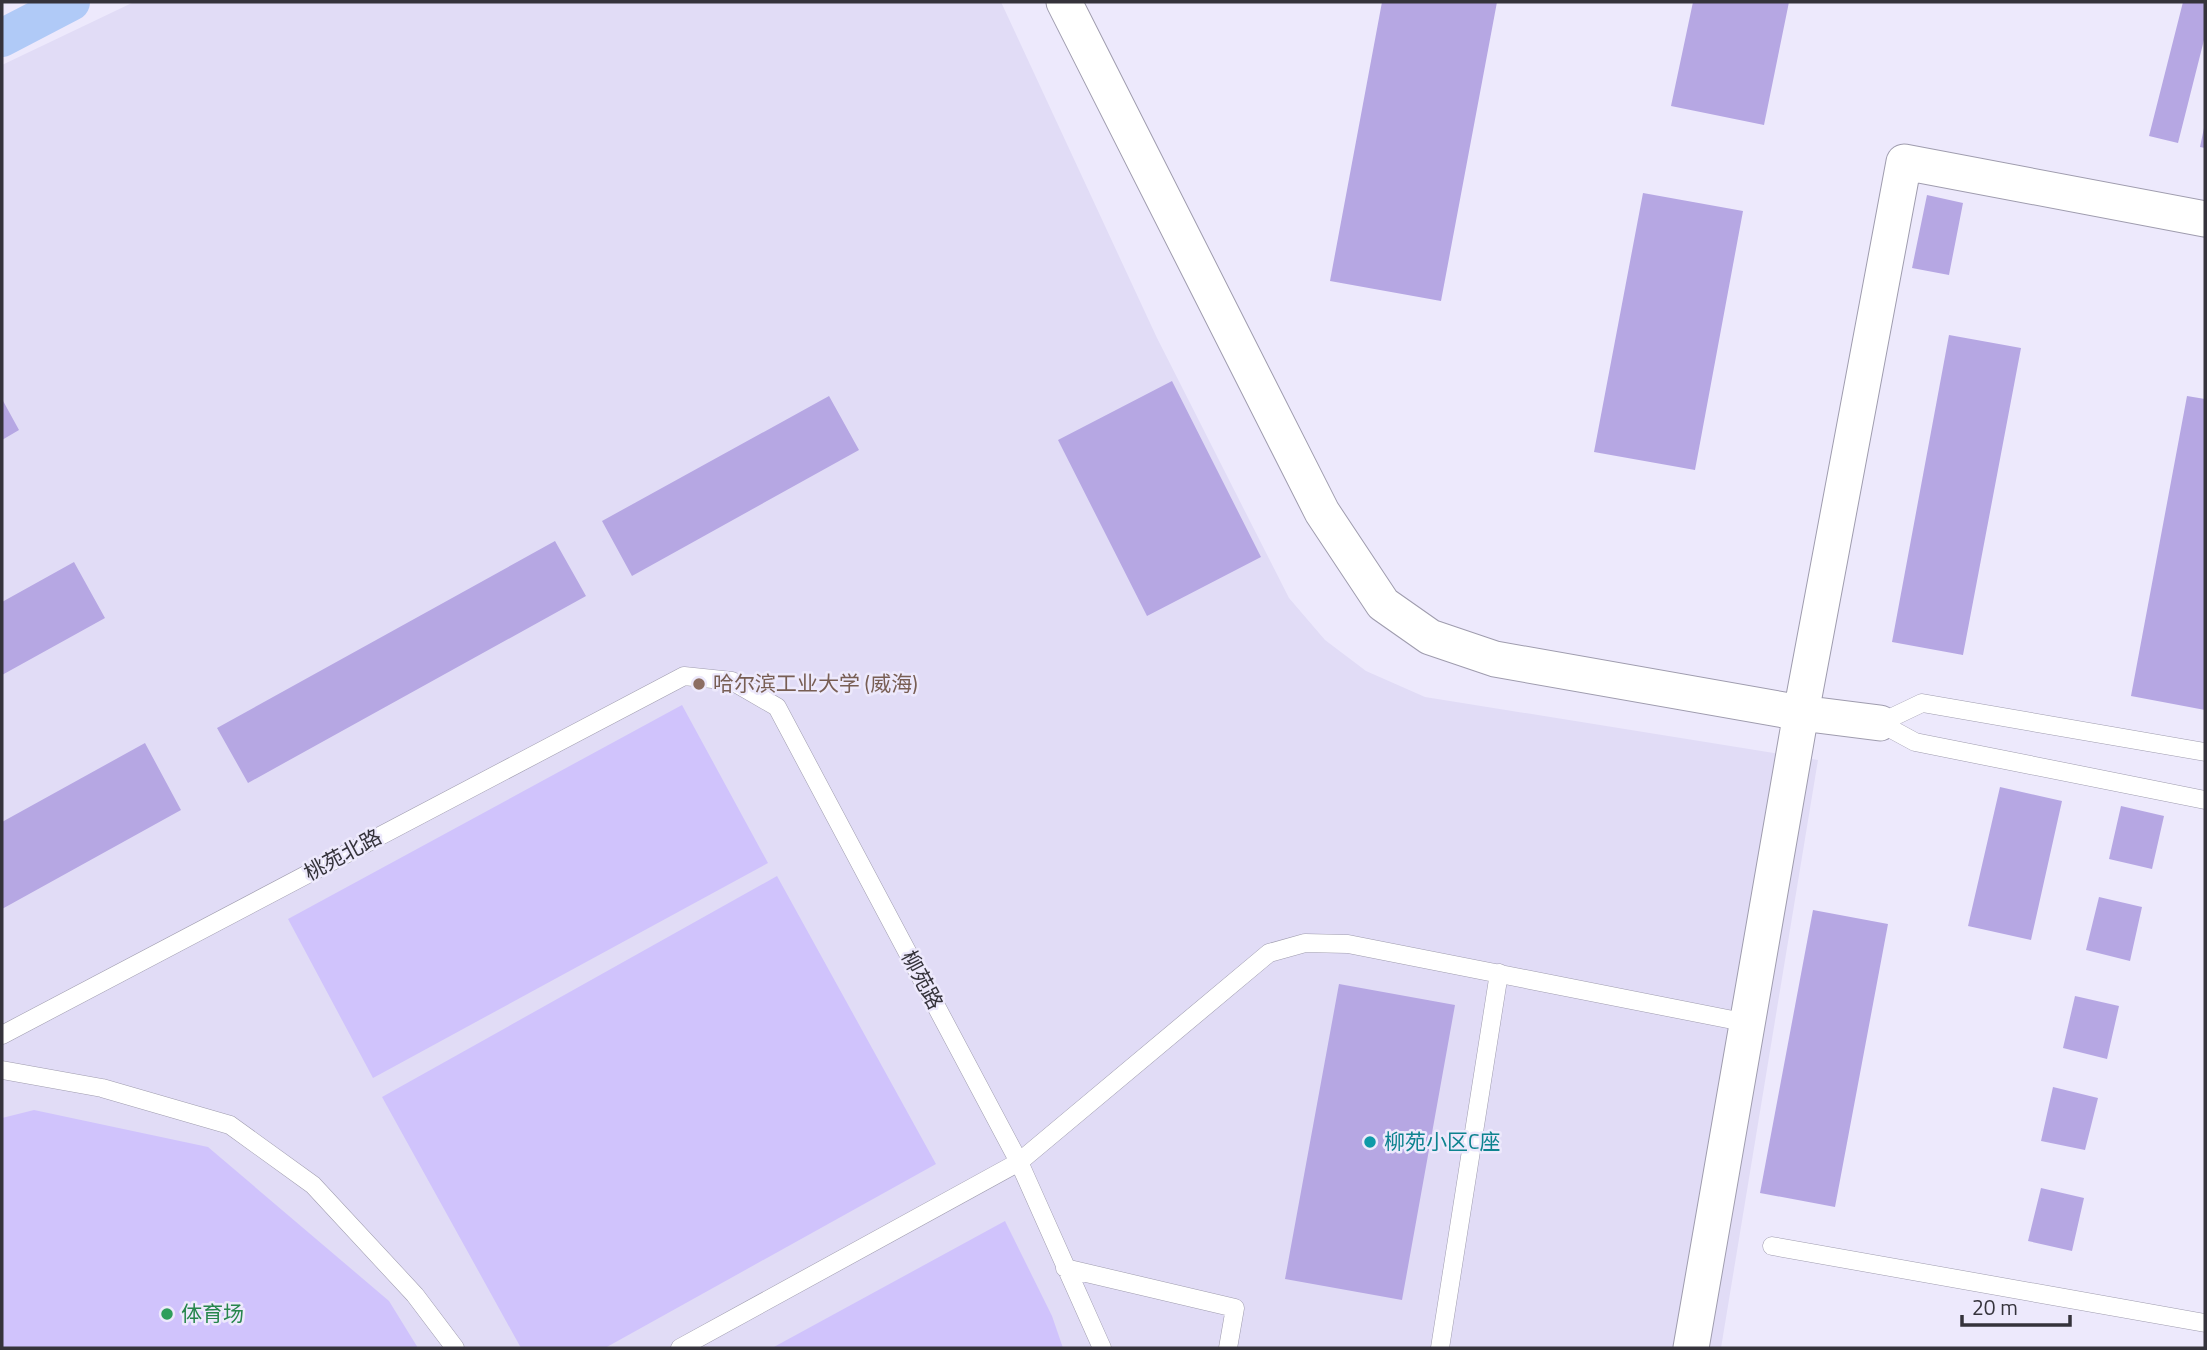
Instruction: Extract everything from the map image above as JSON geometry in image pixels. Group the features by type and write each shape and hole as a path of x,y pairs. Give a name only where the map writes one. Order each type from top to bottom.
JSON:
{"street":[{"path":"1064,2 1322,512 1383,604 1430,637 1495,659 1801,713 1880,723"},
{"path":"1691,1348 1801,713 1904,162 2205,219"}],"lane":[{"name":"桃苑北路","path":"2,1035 684,676"},
{"name":"柳苑路","path":"684,676 732,681 777,706 1019,1162 1102,1348"},
{"path":"1880,723 1922,703 2205,752"},
{"path":"1880,723 1915,742 2205,800"},
{"path":"680,1348 1019,1162 1269,954 1305,943 1348,944 1748,1023"},
{"path":"1440,1348 1499,973"},
{"path":"2,1070 102,1088 230,1125 313,1185 415,1295 456,1348"},
{"path":"1772,1247 2205,1323"},
{"path":"1065,1268 1235,1308 1228,1348"}],"shaded area":[{"name":"哈尔滨工业大学 (威海)","path":"134,2 1001,2 1157,338 1289,598 1325,640 1366,671 1425,697 1818,760 1721,1348 2,1348 2,65"},
{"path":"682,705 768,863 373,1078 288,919"},
{"path":"777,876 936,1164 605,1348 521,1348 382,1097"},
{"path":"34,1110 208,1147 389,1301 418,1348 2,1348 2,1118"},
{"path":"1005,1221 1052,1316 1063,1348 772,1348"}],"building":[{"path":"1382,2 1497,2 1441,301 1330,281"},
{"path":"1693,2 1789,2 1764,125 1671,106"},
{"path":"2183,2 2205,2 2205,36 2178,143 2149,136"},
{"path":"2205,128 2205,148 2200,147"},
{"path":"1643,193 1743,211 1695,470 1594,452"},
{"path":"1927,195 1963,203 1949,275 1912,268"},
{"path":"1949,335 2021,348 1963,655 1892,642"},
{"path":"1172,381 1261,557 1147,616 1058,440"},
{"path":"829,396 859,450 632,576 602,521"},
{"path":"2187,396 2205,399 2205,710 2131,696"},
{"path":"2,399 19,430 2,440"},
{"path":"555,541 586,596 248,783 217,728"},
{"path":"74,562 105,618 2,675 2,602"},
{"path":"145,743 181,810 2,909 2,822"},
{"path":"2000,787 2062,801 2031,940 1968,926"},
{"path":"2121,806 2164,816 2152,869 2109,859"},
{"path":"2099,897 2142,907 2130,961 2086,950"},
{"path":"1813,910 1888,924 1835,1207 1760,1193"},
{"name":"柳苑小区C座","path":"1339,984 1455,1005 1402,1300 1285,1279"},
{"path":"2075,996 2119,1006 2107,1059 2063,1048"},
{"path":"2053,1087 2098,1098 2085,1150 2041,1141"},
{"path":"2041,1188 2084,1198 2072,1251 2028,1241"}],"waterway":[{"path":"2,38 71,2"}],"place":[{"name":"哈尔滨工业大学 (威海)","path":"699,684"},
{"name":"柳苑小区C座","path":"1370,1142"},
{"name":"体育场","path":"167,1314"}]}
